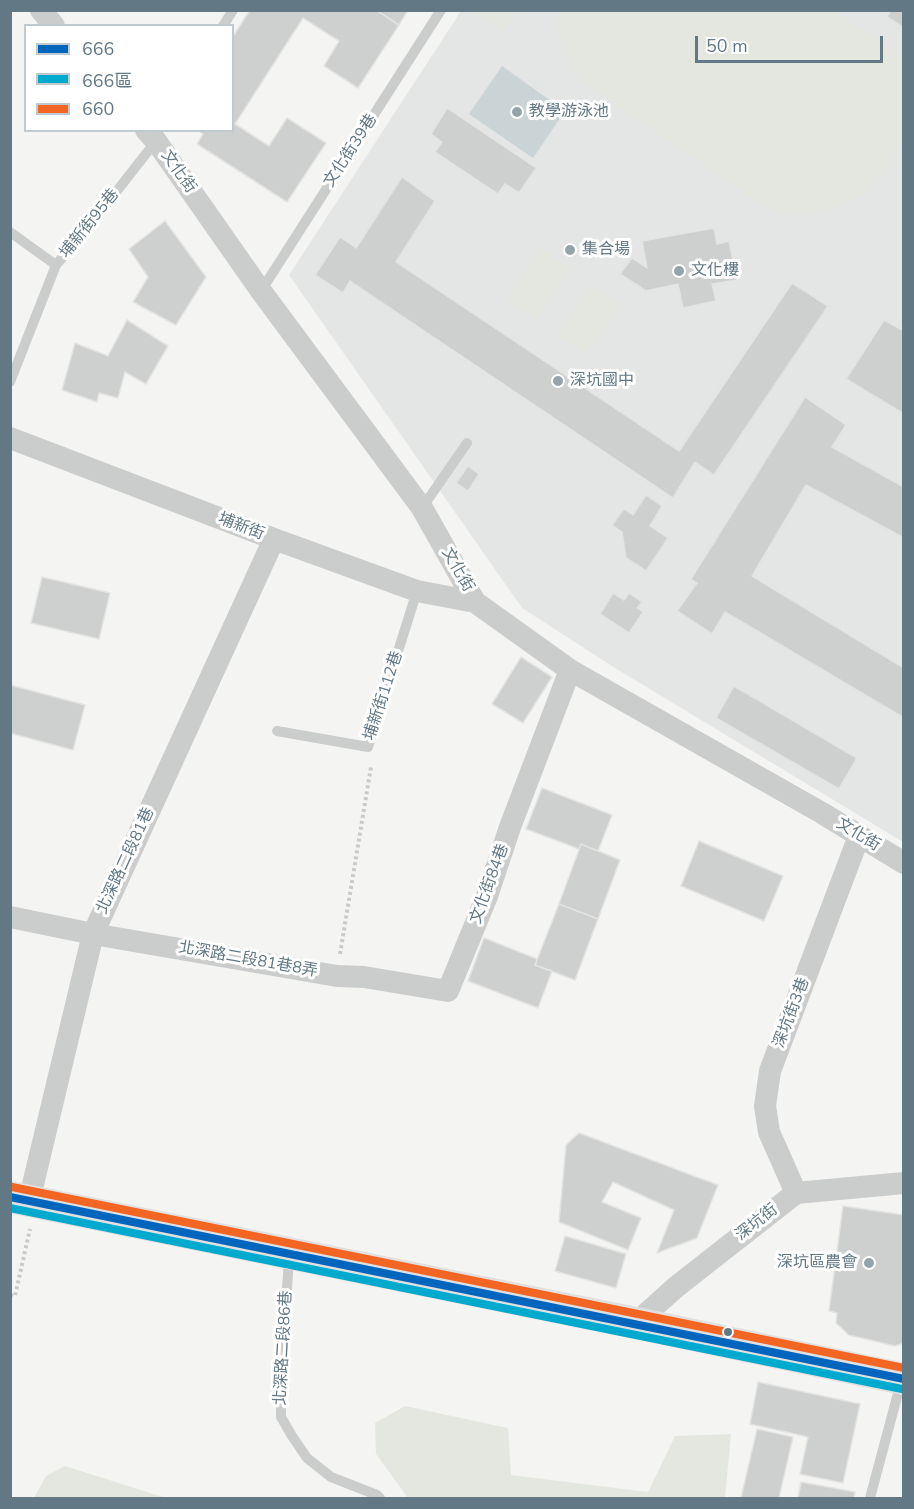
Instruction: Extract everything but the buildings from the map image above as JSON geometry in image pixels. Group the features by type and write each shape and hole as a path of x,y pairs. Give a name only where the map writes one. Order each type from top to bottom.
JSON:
{"main road":[{"path":"20,1199 903,1379"}],"street":[{"path":"41,10 52,24"},
{"name":"文化街","path":"151,136 261,291 422,508 475,602 570,670 903,863"},
{"name":"埔新街","path":"10,438 417,591 475,602"},
{"name":"北深路二段81巷","path":"20,1199 93,934 274,539"},
{"name":"文化街84巷","path":"337,975 364,977 448,991 488,896 510,827 570,670"},
{"name":"深坑街3巷","path":"796,1192 770,1132 765,1106 770,1071 859,836"},
{"name":"北深路二段81巷8弄","path":"10,916 93,934 337,975"},
{"path":"796,1192 903,1183"},
{"name":"深坑街","path":"636,1323 676,1287 796,1192"}],"lane":[{"path":"224,24 233,10"},
{"name":"文化街39巷","path":"261,291 441,10"},
{"name":"埔新街95巷","path":"10,382 56,265 151,136"},
{"path":"10,232 56,265"},
{"path":"422,508 467,443"},
{"name":"埔新街112巷","path":"277,731 368,747 417,591"},
{"name":"北深路二段86巷","path":"290,1253 281,1387 282,1417 307,1458 331,1477 381,1498"},
{"path":"870,1498 903,1379"}],"path":[{"name":"北深路二段81巷8弄","path":"337,975 371,767"},
{"path":"10,1295 15,1296 30,1226 20,1199"}],"shaded area":[{"name":"深坑國中","path":"461,11 903,11 903,842 615,668 522,608 289,275"},
{"path":"471,11 517,11 503,32"},
{"path":"557,11 834,11 903,57 902,125 898,146 886,170 865,193 842,207 793,216 766,207 590,87 575,72 563,49 557,25"},
{"name":"教學游泳池","path":"502,66 565,111 533,158 469,114"},
{"path":"541,249 570,269 536,319 507,299"},
{"path":"591,285 620,305 585,354 556,335"},
{"path":"405,1406 508,1428 511,1475 648,1492 675,1436 731,1434 725,1498 408,1498 376,1454 375,1423"},
{"path":"65,1466 166,1498 34,1498 46,1476"}],"transit line":[{"name":"660","path":"12,1187 904,1368"},
{"name":"666","path":"10,1197 904,1379"},
{"name":"666區","path":"10,1208 902,1389"}],"place":[{"name":"教學游泳池","path":"517,112"},
{"name":"集合場","path":"570,250"},
{"name":"文化樓","path":"679,271"},
{"name":"深坑國中","path":"558,381"},
{"name":"深坑區農會","path":"869,1263"}]}
